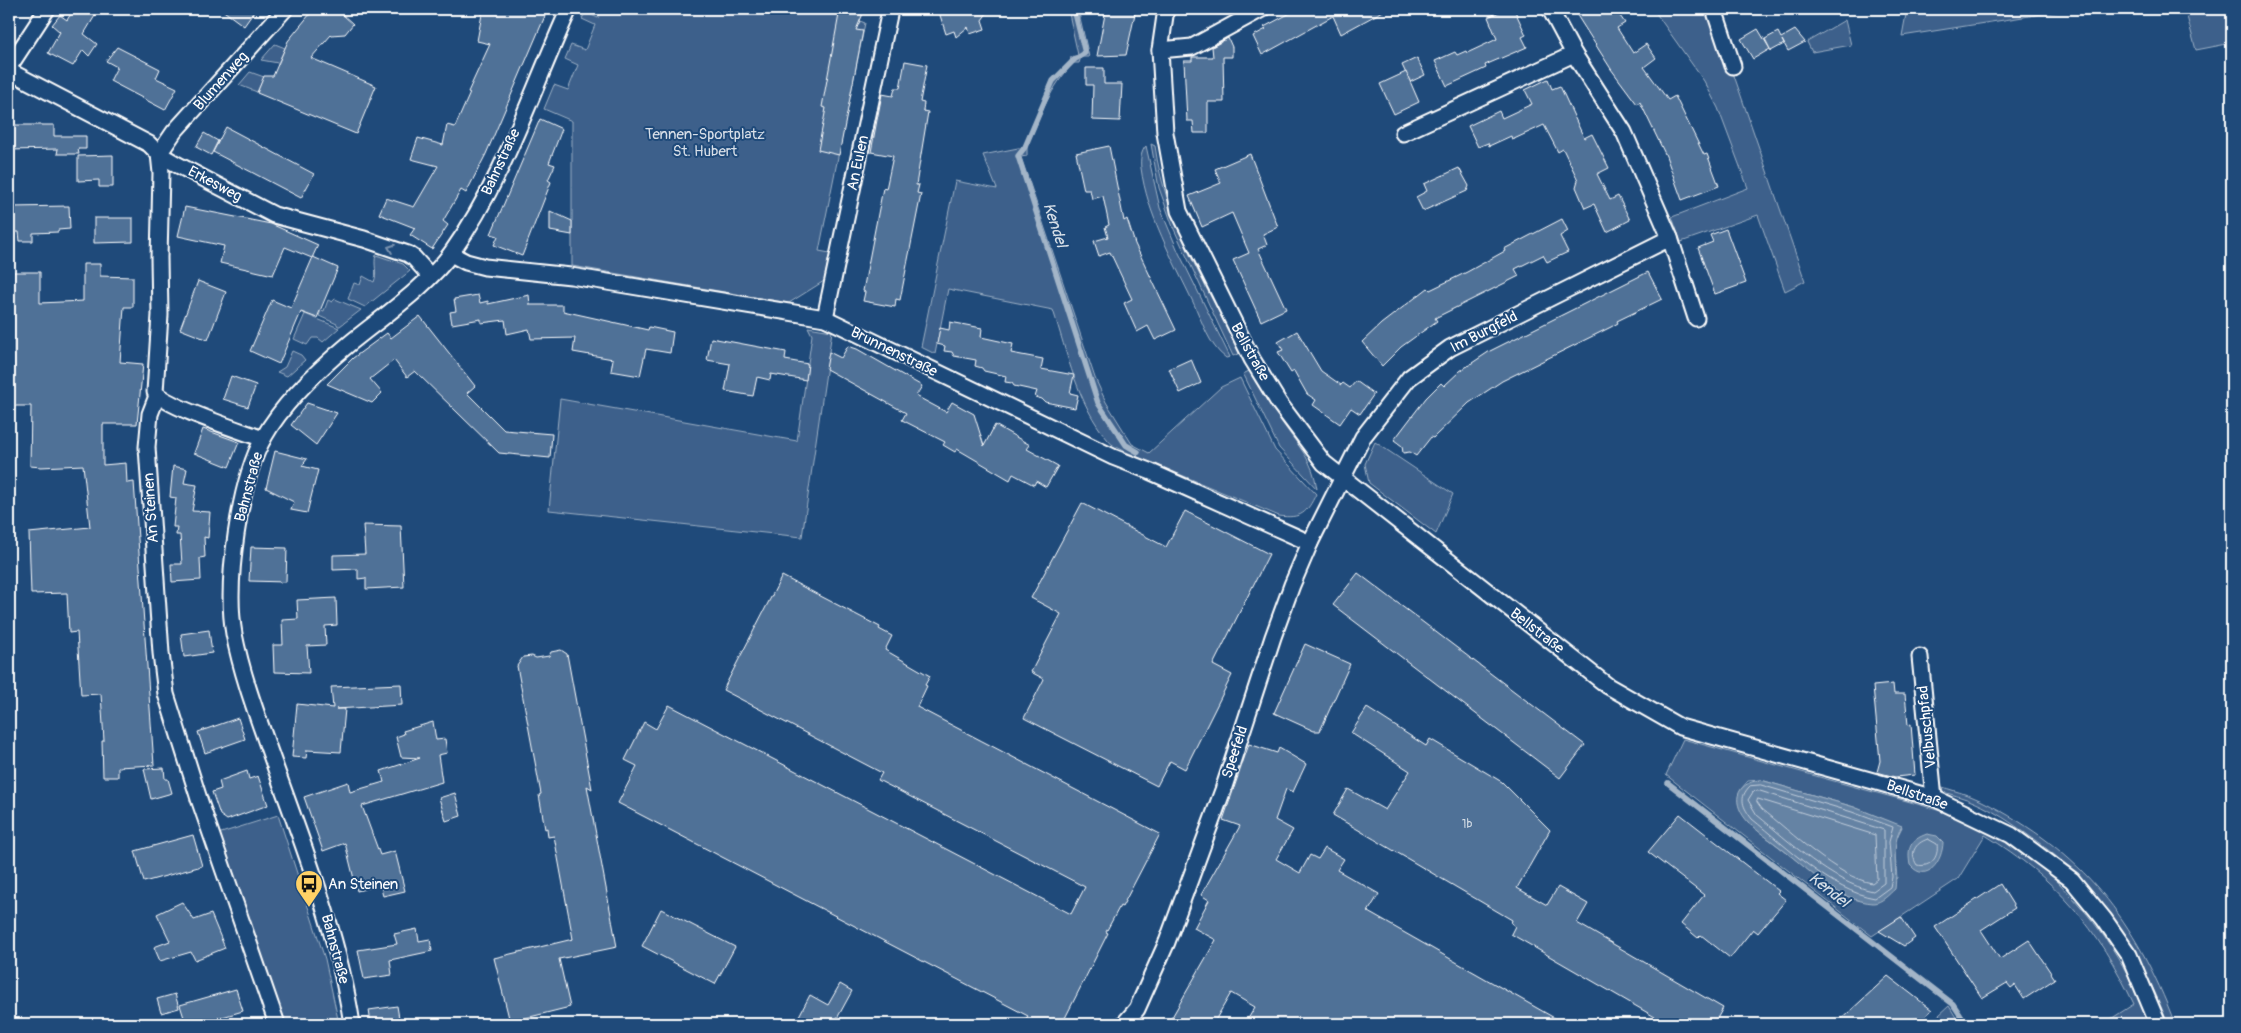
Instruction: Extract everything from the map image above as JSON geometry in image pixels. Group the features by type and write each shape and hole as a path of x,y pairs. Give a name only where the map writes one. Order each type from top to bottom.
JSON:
{"street":[{"path":"9,69 48,9"},
{"name":"Blumenweg","path":"159,154 174,132 285,9"},
{"name":"Bahnstraße","path":"352,1024 339,955 247,685 234,634 232,587 235,543 251,472 263,439 271,426 318,372 430,276 451,254 493,181 569,9"},
{"name":"An Eulen","path":"825,318 889,15 888,9"},
{"name":"Bellstraße","path":"1166,9 1160,50 1165,133 1179,211 1252,360 1279,402 1324,463 1608,686 1680,727 1934,798 2010,835 2072,880 2104,919 2129,954 2158,1024"},
{"path":"1160,50 1192,47 1262,9"},
{"path":"1550,9 1574,54 1624,132 1670,238 1696,318"},
{"path":"1714,9 1733,66"},
{"path":"1403,133 1574,54"},
{"name":"Erkesweg","path":"9,69 149,144 159,154 274,215 364,239 408,254 430,276"},
{"name":"An Steinen","path":"159,154 161,173 158,258 160,315 154,387 157,396 150,414 147,449 166,694 199,799 276,1024"},
{"name":"Im Burgfeld","path":"1342,478 1363,437 1409,378 1450,348 1670,238"},
{"name":"Brunnenstraße","path":"451,254 466,262 485,267 571,276 825,318 1113,457 1149,471 1310,543"},
{"path":"157,396 263,439"},
{"name":"Speefeld","path":"1124,1024 1137,1009 1167,942 1223,790 1273,637 1310,543 1342,478"},
{"name":"Velbuschpfad","path":"1920,657 1934,798"}],"green space":[{"name":"Tennen-Sportplatz St. Hubert","path":"602,9 830,9 865,23 819,251 830,253 824,281 789,303 572,266 572,121 544,109 554,85 568,90 578,65 565,59 571,45 585,50 595,25 582,19 585,12 598,18"},
{"path":"1068,9 1078,9 1089,57 1081,57 1079,63 1074,63 1058,82 1027,146 1027,156 1021,157 1095,378 1106,402 1132,444 1149,453 1221,387 1240,378 1275,450 1316,494 1310,506 1298,515 1279,516 1124,451 1111,443 1098,426 1081,395 1053,310 948,289 935,354 921,347 955,181 997,189 983,155 1023,147 1035,124 1052,79 1070,62 1071,57 1078,55"},
{"path":"1653,9 1711,9 1805,281 1785,291 1758,215 1681,242 1672,217 1748,188 1718,108 1704,81"},
{"path":"1907,9 2074,9 1902,36"},
{"path":"2185,9 2232,9 2232,43 2196,50"},
{"path":"1845,20 1851,45 1812,52 1807,42"},
{"path":"275,44 285,48 278,63 261,60"},
{"path":"250,72 264,77 257,92 239,85"},
{"path":"1151,144 1155,146 1160,173 1178,227 1201,278 1240,353 1233,356 1173,227 1159,188"},
{"path":"1146,146 1160,208 1178,251 1230,357 1226,358 1220,353 1210,340 1155,220 1144,185 1141,168 1141,156"},
{"path":"376,255 403,264 410,271 365,307 348,299 354,283 360,285 363,276 374,282"},
{"path":"335,299 361,310 338,326 319,316 321,310 324,311 328,300 332,302"},
{"path":"305,314 339,328 323,342 318,338 312,338 307,345 294,339"},
{"path":"808,327 832,331 802,537 549,510 560,399 797,441 812,335"},
{"path":"292,351 301,355 305,360 287,376 277,372 285,367"},
{"path":"1249,371 1270,405 1305,454 1317,489 1279,448 1243,374"},
{"path":"1375,442 1453,494 1436,534 1369,483 1365,464"},
{"path":"1683,739 1928,807 1959,817 1998,835 2016,846 2042,867 2087,914 2122,965 2149,1024 2103,1024 2134,1004 2105,951 2073,908 2054,888 2011,852 1985,835 1958,879 1872,936 1666,775","holes":["1761,780 1854,807 1902,827 1894,843 1897,878 1854,899 1831,887 1748,823 1741,789 1748,781"]},
{"path":"1936,785 1982,801 2018,821 2050,843 2077,867 2102,893 2123,921 2142,952 2175,1024 2168,1024 2143,968 2113,918 2075,874 2053,854 2003,817 1971,801 1936,790"},
{"path":"278,815 325,959 339,1024 284,1024 218,834"},
{"path":"1949,1006 1960,1024 1929,1024"}],"water":[{"path":"1761,780 1854,807 1902,826 1895,849 1895,889 1876,903 1856,900 1824,883 1756,830 1739,809 1738,796 1745,785"},
{"path":"1927,834 1937,836 1943,842 1940,856 1933,868 1922,872 1910,865 1909,854 1913,842"}],"building":[{"path":"74,9 99,9 84,34 97,44 89,56 83,50 73,66 48,53 60,32 52,25 60,15 67,20"},
{"path":"221,9 256,9 244,26"},
{"path":"314,9 344,9 342,14 353,24 345,34 331,35 311,58 376,86 356,134 257,93 264,76 273,76 288,41"},
{"path":"483,9 548,9 486,154 466,193 461,190 443,221 448,225 432,249 410,235 415,228 379,214 386,198 414,207 438,166 411,159 418,138 443,145 447,125 455,127 470,93 468,92 490,44 477,41"},
{"path":"840,9 865,9 856,30 863,31 839,155 818,150 826,108 822,107"},
{"path":"938,9 990,9 982,20 985,29 970,34 968,27 956,37 954,31 946,34"},
{"path":"1106,9 1136,9 1126,55 1097,56"},
{"path":"1298,9 1387,9 1341,34 1333,16 1262,55 1253,36 1266,29 1264,27"},
{"path":"1506,9 1514,9 1526,35 1522,37 1527,47 1485,65 1486,68 1447,86 1435,61 1455,52 1457,55 1466,51 1467,53 1497,39 1488,17"},
{"path":"1573,9 1615,9 1625,23 1617,28 1633,53 1646,44 1656,58 1644,67 1668,100 1675,96 1704,155 1707,154 1719,186 1682,200 1666,156 1640,102 1637,104 1611,69"},
{"path":"1758,29 1770,49 1753,59 1741,39"},
{"path":"1795,30 1805,42 1788,51 1782,40 1784,44 1771,51 1765,39 1778,32 1781,38"},
{"path":"1228,38 1232,47 1232,57 1223,57 1224,102 1208,102 1208,133 1194,133 1193,121 1187,121 1184,61 1192,61 1192,57 1213,57 1212,47"},
{"path":"117,47 160,69 156,78 177,88 165,110 110,81 117,67 106,61"},
{"path":"1417,58 1425,75 1410,82 1402,65"},
{"path":"905,61 927,65 920,102 924,103 923,111 928,112 916,185 919,185 917,193 921,194 900,300 896,299 895,307 863,301 865,292 863,291 883,188 886,189 893,156 871,152 882,94 893,96 895,88 900,88"},
{"path":"1086,68 1104,68 1104,84 1122,84 1120,121 1092,120 1093,85 1086,85"},
{"path":"1406,72 1419,102 1394,114 1380,84"},
{"path":"1548,79 1552,89 1560,86 1584,138 1592,134 1609,168 1597,174 1610,200 1618,196 1630,220 1607,232 1594,204 1585,208 1576,187 1578,180 1563,149 1558,152 1544,125 1512,140 1511,136 1489,146 1488,143 1478,147 1468,126 1499,111 1502,118 1532,104 1525,90"},
{"path":"540,119 562,129 549,163 555,165 548,180 551,182 522,256 494,245 498,236 491,234"},
{"path":"9,125 54,125 54,136 86,136 86,149 78,149 79,154 57,154 58,149 9,150"},
{"path":"226,127 314,174 301,198 213,152"},
{"path":"204,133 218,141 211,155 196,147"},
{"path":"1109,146 1124,221 1127,219 1135,244 1176,330 1155,340 1148,326 1137,332 1124,303 1132,299 1110,252 1099,256 1094,241 1108,237 1105,227 1109,225 1103,196 1092,199 1090,190 1084,190 1076,153"},
{"path":"1250,154 1278,227 1263,234 1267,245 1258,249 1286,309 1261,321 1233,260 1249,253 1232,213 1202,227 1189,196 1221,183 1215,169"},
{"path":"113,155 113,187 99,187 99,180 78,181 78,156"},
{"path":"1459,168 1469,186 1467,191 1423,211 1416,197 1427,191 1424,184"},
{"path":"69,206 70,229 58,230 58,232 33,233 33,241 20,241 19,232 9,232 9,209 11,207"},
{"path":"185,207 271,224 318,245 312,258 285,247 273,275 220,263 224,246 178,236"},
{"path":"550,211 572,221 572,235 550,231"},
{"path":"94,218 133,218 133,242 94,243"},
{"path":"1562,219 1568,231 1560,236 1568,252 1547,262 1543,255 1515,269 1519,276 1435,318 1437,321 1401,347 1382,366 1362,342 1381,324 1428,288 1430,290 1467,272 1505,251 1504,249"},
{"path":"1726,229 1746,283 1715,294 1698,248 1713,242 1710,235"},
{"path":"313,257 338,268 317,318 301,312 279,364 250,351 272,300 291,308"},
{"path":"83,264 100,264 100,276 133,277 133,307 124,307 120,362 143,364 137,424 103,424 103,465 126,463 127,483 134,482 154,765 118,767 118,777 103,777 102,741 104,741 101,694 81,695 77,632 69,633 67,593 31,594 29,533 90,527 83,465 30,466 31,406 9,406 9,321 12,321 13,272 40,272 40,303 83,301"},
{"path":"1648,272 1662,299 1617,321 1618,323 1611,327 1502,381 1469,403 1433,438 1431,437 1416,456 1410,452 1403,453 1402,446 1394,440 1426,398 1441,383 1444,386 1460,371 1490,351"},
{"path":"198,281 226,292 208,340 180,329"},
{"path":"478,295 480,303 488,301 488,304 529,295 530,305 563,305 563,311 648,330 649,327 673,332 670,353 646,349 640,376 611,371 613,359 573,352 575,338 531,339 529,329 507,334 505,320 481,323 481,319 452,324 450,312 456,311 454,299"},
{"path":"420,316 475,386 467,393 504,430 552,434 550,458 499,453 415,371 407,377 394,360 370,379 382,393 372,403 327,384 353,358 387,333 391,338"},
{"path":"950,322 982,328 981,337 1013,344 1011,353 1043,359 1041,369 1074,375 1070,393 1078,395 1075,408 1045,402 1035,397 1037,391 1014,386 1012,383 1005,382 1006,376 984,371 982,368 975,366 976,360 954,356 952,352 944,351 945,346 937,344 940,328 949,330"},
{"path":"1297,331 1321,371 1341,385 1343,383 1350,388 1356,381 1374,394 1360,414 1351,408 1340,424 1313,405 1316,400 1307,394 1294,371 1291,373 1278,352 1283,350 1278,342"},
{"path":"711,338 786,352 785,360 808,364 806,380 771,374 770,380 757,377 753,396 725,391 730,364 707,360"},
{"path":"848,346 857,349 922,386 916,396 946,412 952,402 974,414 984,446 995,425 1030,445 1027,449 1058,466 1046,487 1036,481 1034,485 1013,474 1010,480 957,449 955,452 943,445 945,442 902,420 906,413 826,369 829,352 841,358"},
{"path":"1191,359 1201,383 1180,393 1169,369"},
{"path":"231,376 256,385 248,407 223,399"},
{"path":"307,403 337,413 316,445 291,425"},
{"path":"203,429 239,442 229,467 194,453"},
{"path":"275,451 307,459 302,466 318,470 307,513 291,510 294,502 266,488"},
{"path":"173,466 187,469 184,483 197,485 192,511 210,512 208,538 204,537 205,557 200,558 201,580 172,582 171,564 182,564 180,535 176,535 177,527 173,527 176,498 170,497"},
{"path":"1082,503 1166,547 1185,511 1269,554 1213,665 1232,675 1185,769 1170,761 1157,786 1024,718 1044,679 1031,672 1061,614 1031,598"},
{"path":"363,525 401,526 404,587 366,589 366,578 358,579 358,569 333,570 333,555 365,554"},
{"path":"251,547 287,548 286,582 249,581"},
{"path":"1358,573 1585,745 1560,778 1333,605"},
{"path":"782,576 880,627 879,629 892,636 885,650 930,676 917,707 1160,834 1122,907 1120,906 1106,932 1108,933 1062,1024 1022,1024 1028,1016 618,803 637,766 625,760 644,722 656,729 669,705 1071,914 1085,887 878,780 882,773 723,690"},
{"path":"336,598 337,625 325,626 326,645 307,646 309,673 274,672 273,645 283,645 282,620 298,619 297,600"},
{"path":"209,630 212,653 184,657 181,634"},
{"path":"1305,644 1350,664 1320,731 1314,731 1274,713"},
{"path":"561,650 567,654 592,789 587,786 617,947 559,959 570,1007 510,1022 494,958 573,939 554,836 548,837 547,828 545,829 539,795 541,794 517,666 523,657 549,656 551,652"},
{"path":"401,684 402,705 336,709 345,709 341,752 307,750 306,758 292,757 297,704 333,708 331,687"},
{"path":"1893,684 1894,694 1905,694 1908,725 1911,724 1915,775 1895,777 1877,772 1880,761 1873,686"},
{"path":"1367,708 1426,746 1430,739 1502,782 1550,830 1517,888 1547,905 1558,887 1588,904 1577,923 1723,1008 1714,1024 1667,1024 1511,934 1515,926 1511,923 1512,920 1333,815 1348,789 1385,810 1410,771 1351,733"},
{"path":"238,718 245,739 205,753 198,732"},
{"path":"433,722 436,740 445,739 447,753 438,755 442,782 362,806 380,855 395,851 405,891 383,896 380,885 357,891 345,843 323,851 304,797 348,782 350,792 384,782 381,771 420,758 401,757 396,737 404,734 403,731"},
{"path":"1249,744 1277,753 1279,748 1306,764 1293,792 1286,789 1275,820 1293,830 1276,859 1300,873 1310,855 1318,859 1325,848 1344,859 1337,870 1379,894 1368,912 1565,1024 1245,1024 1255,1007 1231,993 1213,1024 1168,1024 1216,940 1194,928 1209,900 1201,895 1240,826 1223,820"},
{"path":"164,768 165,779 168,779 172,793 151,799 144,769"},
{"path":"247,771 249,779 258,776 268,805 227,820 220,815 212,792 221,789 219,781"},
{"path":"455,793 461,816 446,821 439,798"},
{"path":"1680,814 1779,891 1777,893 1786,900 1758,933 1753,929 1730,958 1701,935 1698,938 1681,924 1704,895 1648,852"},
{"path":"193,835 202,866 144,882 135,851"},
{"path":"2000,884 2015,908 1981,930 2000,959 2029,940 2055,979 2024,999 2015,985 2011,988 2007,983 1982,998 1935,927"},
{"path":"182,902 194,920 211,914 225,948 195,960 191,952 160,961 154,947 170,941 157,914"},
{"path":"661,909 735,947 715,984 642,946"},
{"path":"1901,917 1915,938 1904,946 1879,931"},
{"path":"417,929 419,941 430,939 432,951 390,960 392,975 364,979 358,950 397,944 394,934"},
{"path":"1888,976 1932,1010 1916,1024 1836,1024"},
{"path":"840,984 852,991 834,1024 815,1024 799,1016 810,995 828,1005"},
{"path":"236,989 243,1011 212,1020 213,1024 186,1024 180,1005"},
{"path":"175,994 179,1008 161,1013 157,999"},
{"path":"397,1006 400,1024 371,1024 369,1010"}],"waterway":[{"name":"Kendel","path":"1074,9 1085,53 1074,60 1053,81 1025,147 1018,156 1098,403 1126,445 1138,452"},
{"name":"Kendel","path":"1668,783 1953,1004 1966,1024"}],"place":[{"name":"An Steinen","path":"309,908"}]}
